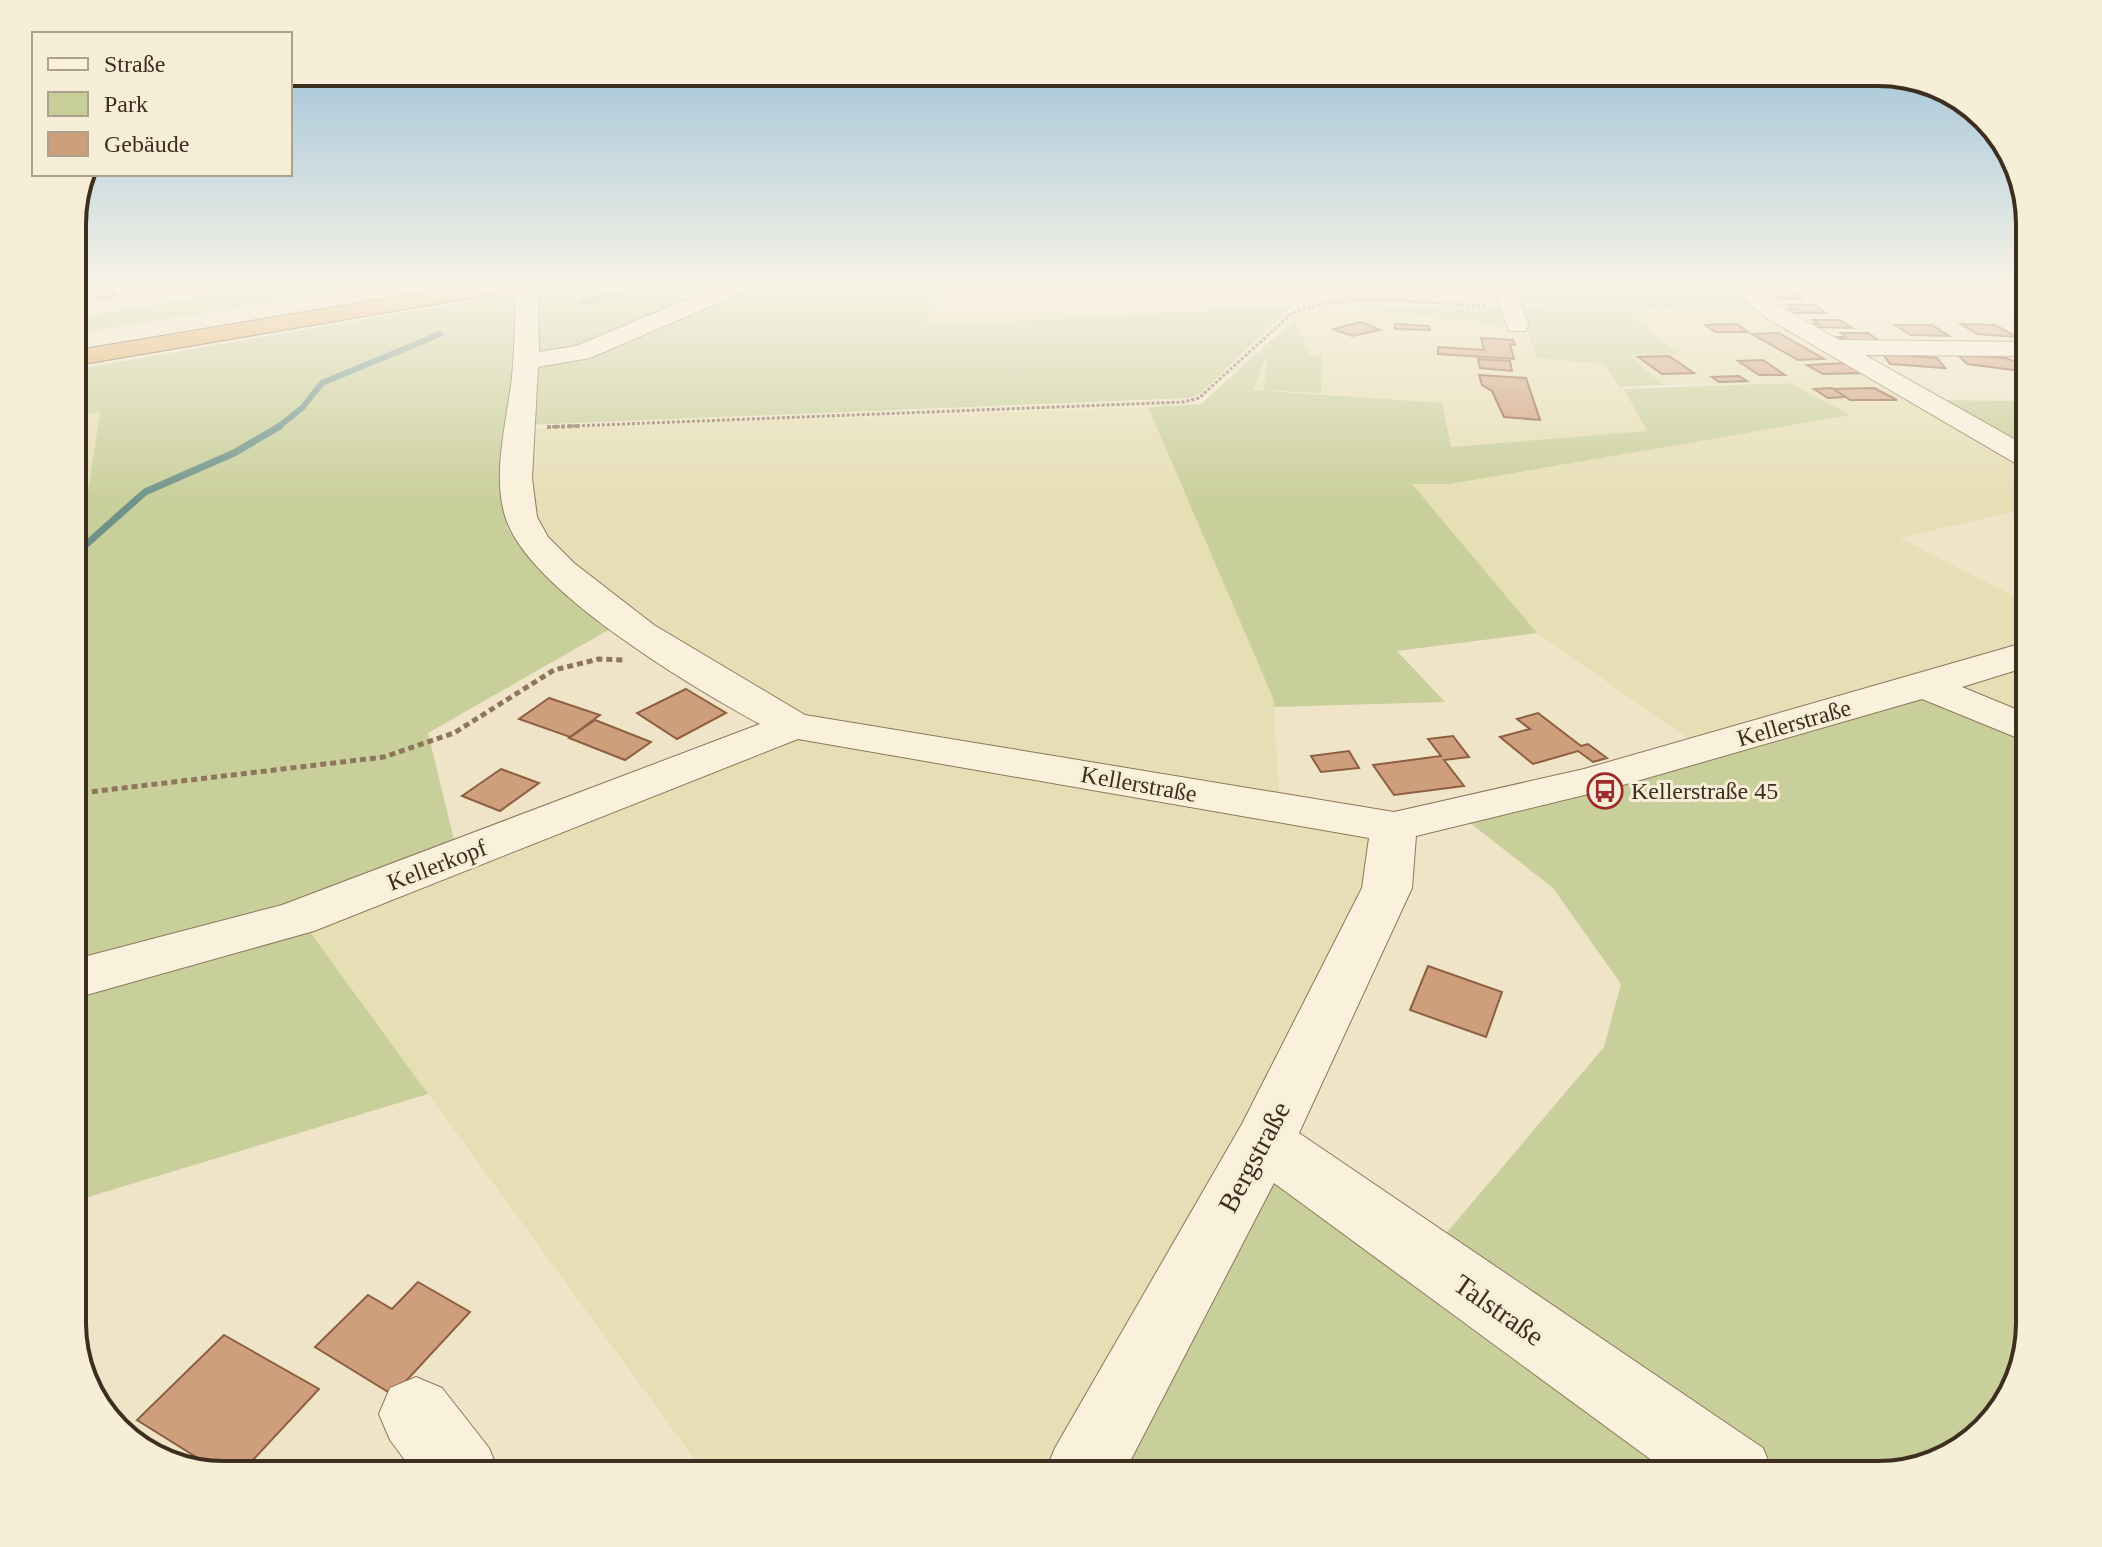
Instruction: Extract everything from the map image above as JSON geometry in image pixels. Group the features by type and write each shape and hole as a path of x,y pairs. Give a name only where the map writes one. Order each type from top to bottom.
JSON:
{"street":[{"path":"526,361 545,358"},
{"path":"1854,358 2016,452"},
{"name":"Kellerstraße","path":"526,361 518,428 517,491 522,521 541,551 595,598 664,649 743,699 794,726 1394,827 1593,780 2016,657"},
{"path":"1925,686 2016,724"},
{"name":"Kellerkopf","path":"86,976 296,919 794,726"},
{"name":"Bergstraße","path":"1090,1461 1264,1142 1387,888 1394,827"},
{"name":"Talstraße","path":"1264,1142 1716,1461"},
{"path":"416,1414 451,1461"}],"path":[{"path":"518,428 1183,402 1199,398 1243,358"},
{"path":"86,792 384,757 423,747 456,732 563,666 591,657 631,662"}],"shaded area":[{"path":"1266,358 1539,358 1605,364 1618,387 1624,389 1648,431 1451,447 1253,391"},
{"path":"1633,358 1848,358 2016,455 2016,511 1899,538 2016,597 2016,651 1697,745 1537,633 1411,484 1450,484 1849,415 1786,382 1663,385"},
{"path":"1148,407 1273,698 1280,802 797,721 666,646 544,549 522,490 527,429"},
{"path":"101,412 86,505 86,414"},
{"path":"2016,666 2016,719 1943,689"},
{"path":"797,731 1384,833 1376,882 1076,1461 696,1461 304,924"}],"green space":[{"path":"140,358 534,358 520,360 505,475 505,518 509,531 529,556 612,628 428,733 456,848 294,908 86,965 86,505 100,412 86,414 86,368"},
{"path":"564,358 1237,358 1202,392 1190,398 528,425 531,361"},
{"path":"1252,358 1266,358 1253,390 1442,403 1451,447 1647,431 1624,389 1789,383 1851,415 1450,484 1412,484 1537,633 1397,651 1445,702 1274,707 1273,698 1148,407 1201,404"},
{"path":"1267,358 1322,358 1321,393 1264,390"},
{"path":"1539,358 1634,358 1663,385 1619,387 1605,364"},
{"path":"1930,400 2016,401 2016,450"},
{"path":"1930,692 2016,728 2015,1341 2009,1368 1998,1392 1969,1427 1939,1447 1905,1458 1878,1461 1737,1461 1433,1249 1604,1047 1621,984 1553,888 1465,819"},
{"path":"304,924 428,1094 86,1198 86,983"},
{"path":"1268,1157 1696,1461 1109,1461"}],"building":[{"path":"1640,358 1672,358 1694,373 1662,374"},
{"path":"1886,358 1937,358 1945,368 1890,364"},
{"path":"1961,358 2007,358 2016,362 2016,370 1967,364"},
{"path":"1478,359 1510,361 1512,371 1480,368"},
{"path":"1763,360 1785,375 1759,375 1738,361"},
{"path":"1846,363 1863,373 1823,374 1807,365"},
{"path":"1479,375 1526,378 1540,420 1504,417 1492,391 1482,385"},
{"path":"1739,376 1747,381 1719,382 1712,377"},
{"path":"1832,388 1846,397 1828,398 1814,389"},
{"path":"1874,388 1897,400 1850,400 1834,389"},
{"path":"686,689 726,713 677,739 637,713"},
{"path":"549,698 600,715 570,737 519,719"},
{"path":"1538,713 1581,746 1588,744 1607,758 1593,762 1578,751 1533,764 1500,737 1530,729 1517,719"},
{"path":"595,720 651,742 625,760 569,738"},
{"path":"1453,736 1469,757 1444,760 1464,786 1394,795 1373,765 1441,756 1428,739"},
{"path":"1349,751 1359,768 1321,772 1311,756"},
{"path":"501,769 539,783 500,811 462,796"},
{"path":"1428,966 1502,992 1486,1037 1410,1010"},
{"path":"418,1282 470,1312 393,1395 315,1347 368,1295 392,1309"},
{"path":"224,1335 319,1389 252,1461 198,1458 137,1420"}],"waterway":[{"path":"278,427 302,408 322,383 382,358"},
{"path":"86,545 145,492 234,453 278,427"}],"place":[{"name":"Kellerstraße 45","path":"1605,791"}]}
